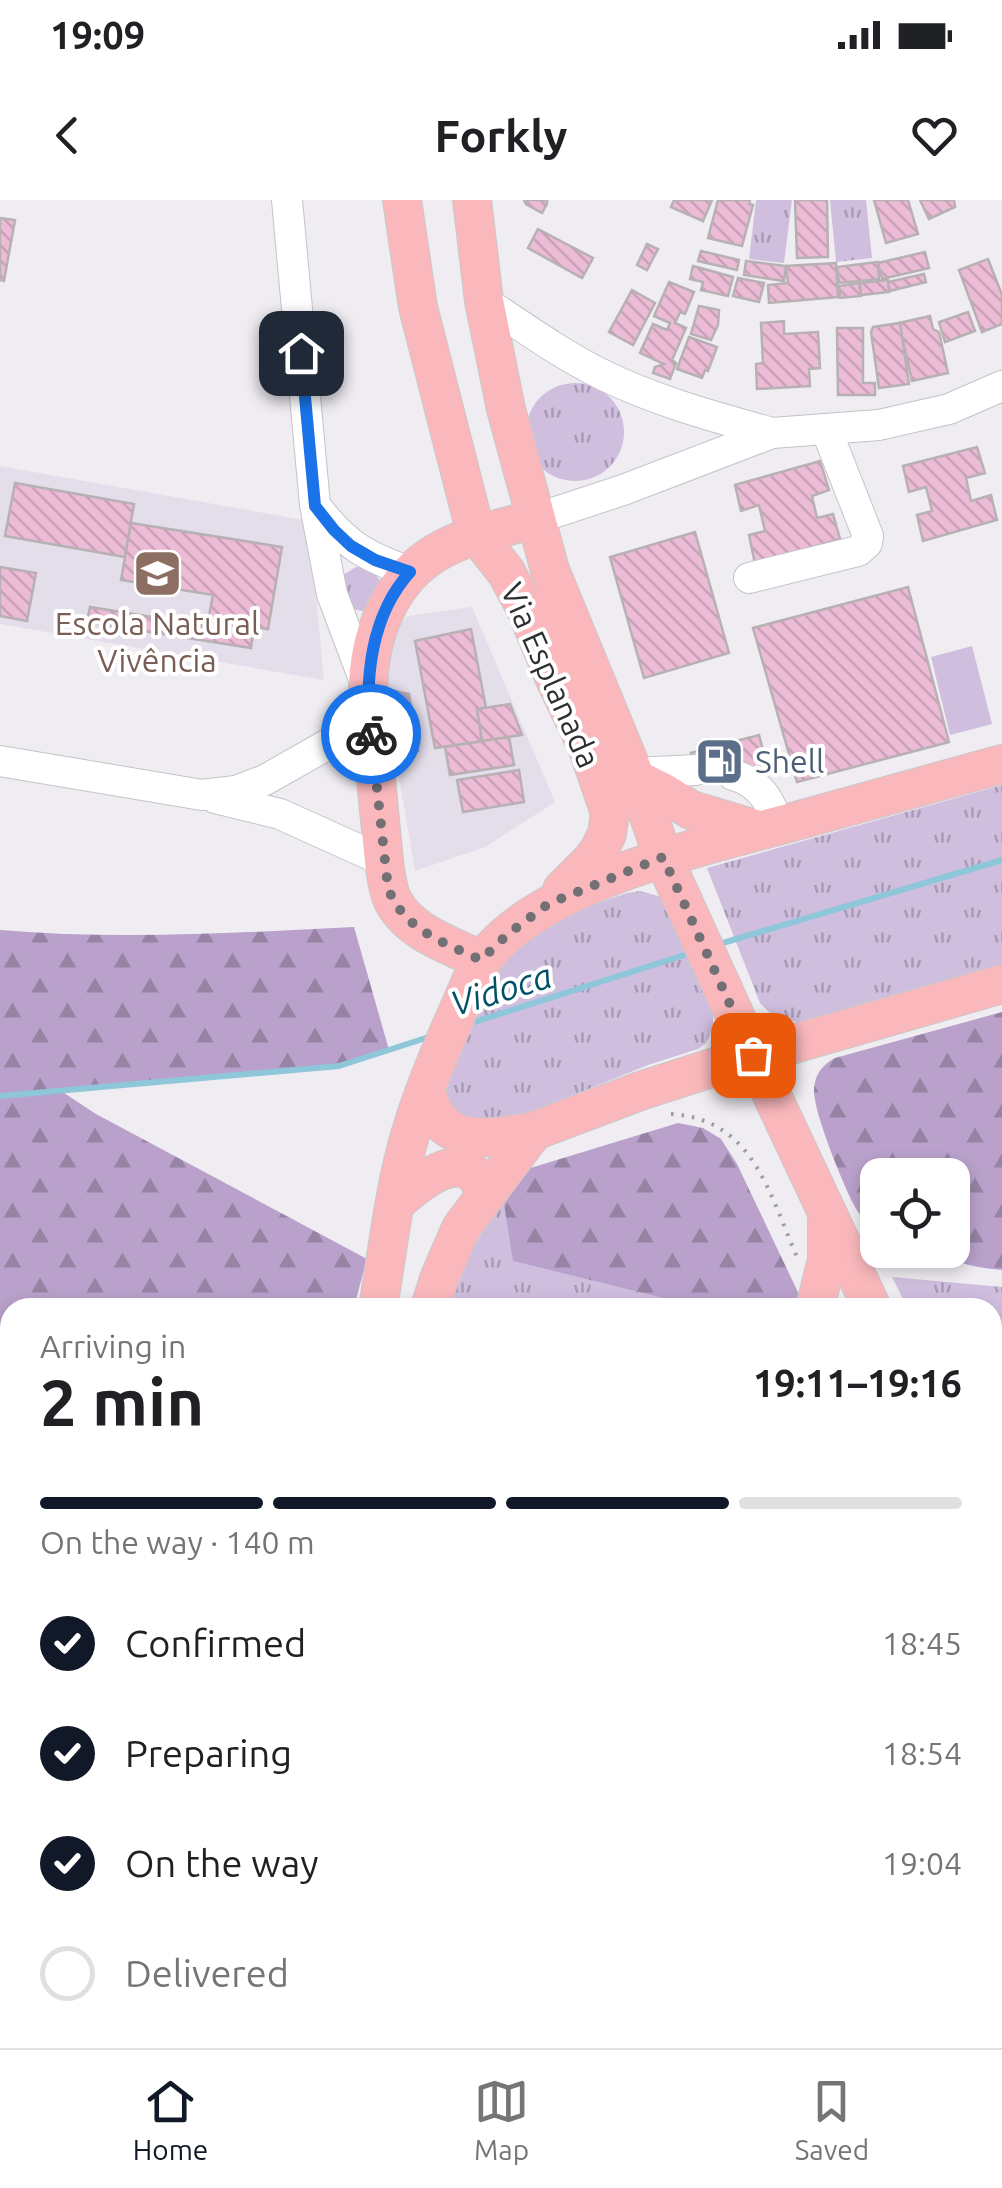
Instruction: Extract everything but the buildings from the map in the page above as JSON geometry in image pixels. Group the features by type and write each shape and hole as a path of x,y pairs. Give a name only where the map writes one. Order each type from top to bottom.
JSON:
{"main road":[{"name":"Via Esplanada","path":"402,200 418,307 476,534 506,572 525,606 587,746 610,813 607,834 599,850 548,904"},
{"path":"472,200 484,301 506,409 550,570 663,857 867,1298"},
{"path":"477,967 422,932 402,914 388,888 368,706 376,637 391,598 410,572 438,552 476,534 535,519"},
{"path":"380,1298 410,1134 477,967 508,934 548,904 663,857 1002,764"},
{"path":"634,776 691,810 768,828"},
{"path":"429,1082 434,1113 460,1134 482,1139 534,1131 640,1091 753,1055 1002,984"},
{"path":"433,1298 461,1228 534,1131"},
{"path":"396,1202 439,1170 473,1173 486,1195"},
{"path":"818,1298 827,1260 827,1212"}],"street":[{"path":"202,795 236,791 264,780 368,706 332,594 315,506 287,200"},
{"path":"484,301 604,376 772,433"},
{"path":"535,519 647,482 772,433 880,425 1000,396"},
{"path":"749,578 858,551 867,543 868,536 826,429"},
{"path":"315,506 351,546 375,560 410,572"},
{"path":"0,761 202,795 280,814 384,861"},
{"path":"634,776 696,770"},
{"path":"734,774 757,786 766,797 774,812 768,828"}],"path":[{"path":"662,1114 706,1120 723,1129 754,1158 796,1256"}],"shaded area":[{"name":"Escola Natural Vivência","path":"0,466 309,521 324,680 0,624"},
{"path":"472,607 555,802 485,847 415,871 383,684 394,627 408,616"}],"green space":[{"path":"756,200 792,200 784,263 749,259"},
{"path":"830,200 866,200 872,258 836,262"},
{"path":"575,383 602,391 616,405 624,432 616,459 602,473 575,481 548,473 534,459 526,432 534,405 548,391"},
{"path":"356,567 373,572 382,587 369,609 362,611 348,608 343,575"},
{"path":"972,646 992,724 950,735 931,657"},
{"path":"1002,785 1002,968 803,1024 771,1014 760,1003 707,868"},
{"path":"640,891 666,898 713,1008 706,1043 502,1124 453,1115 446,1093 450,1078 497,967 556,917"},
{"path":"354,927 389,1050 339,1066 61,1091 96,1114 367,1259 356,1298 0,1298 0,930 133,935"},
{"path":"1002,1012 1002,1270 970,1265 970,1158 860,1158 860,1213 858,1211 842,1179 815,1099 820,1070 835,1058"},
{"path":"678,1123 703,1128 721,1139 737,1164 801,1298 663,1298 513,1261 503,1198 524,1170"},
{"path":"503,1198 514,1261 663,1298 447,1298 450,1286"},
{"path":"892,1277 1002,1287 1002,1298 902,1298"}],"waterway":[{"name":"Vidoca","path":"716,945 1002,860"},
{"name":"Vidoca","path":"468,1024 694,952"},
{"name":"Vidoca","path":"0,1096 339,1066 432,1036"}],"way so far":[{"path":"371,734 388,888 410,922 422,932 481,960 548,904 663,857 753,1055"}],"place":[{"name":"Escola Natural Vivência","path":"157,573"},
{"name":"Shell","path":"720,761"}],"route":[{"path":"301,353 315,506 351,546 375,560 410,572 391,598 376,637 368,690 371,734"}]}
